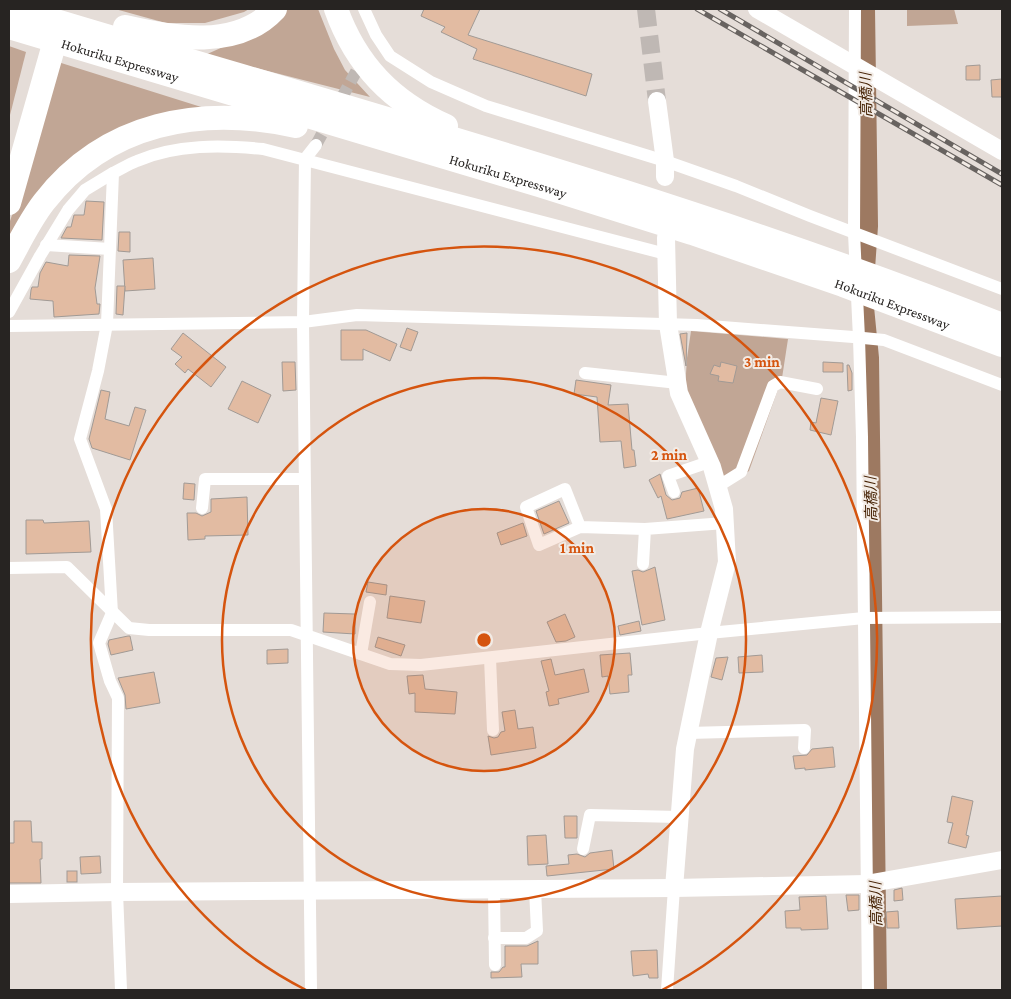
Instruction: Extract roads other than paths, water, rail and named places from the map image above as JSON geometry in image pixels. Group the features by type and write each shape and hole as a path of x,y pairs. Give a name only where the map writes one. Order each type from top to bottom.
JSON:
{"highway":[{"path":"9,154 50,9 86,33 154,34 177,37 211,37 244,30 269,15 274,9"},
{"path":"9,203 64,9"},
{"path":"336,9 347,35 368,69 395,96 416,110 461,132 649,194 706,218"},
{"name":"Hokuriku Expressway","path":"14,18 86,33 542,166 706,218 889,293 1002,345"},
{"name":"Hokuriku Expressway","path":"86,33 538,185 700,236 844,276"},
{"path":"9,261 32,219 44,202 69,174 85,160 110,144 137,132 177,122 240,120 293,126 538,185"},
{"name":"Hokuriku Expressway","path":"889,293 1002,325"}],"street":[{"path":"364,9 376,35 390,56 431,82 486,106 665,169 736,186 1002,289"},
{"path":"757,9 1002,151"},
{"path":"855,9 854,232 859,338 868,990"},
{"path":"367,51 376,35"},
{"path":"657,101 665,169"},
{"path":"311,990 303,322 305,159 316,145"},
{"path":"9,312 46,245 68,210 86,190 139,160 164,153 209,147 234,146 263,149 666,246 668,324 679,393 718,487 724,509 727,562 709,633 685,748 667,990"},
{"path":"113,173 107,324 98,371 80,439 106,509 112,613 99,643 110,681 118,698 117,892 122,990"},
{"path":"46,245 110,249"},
{"path":"9,326 303,322 357,315 668,324 884,340 1002,385"},
{"path":"586,374 678,383"},
{"path":"718,487 741,472 773,386 780,382 817,389"},
{"path":"674,492 668,476 709,462"},
{"path":"202,508 205,479 304,478"},
{"path":"580,527 565,489 526,507 539,545 580,527 645,529 725,523"},
{"path":"643,564 645,529"},
{"path":"9,568 67,567 129,628 149,630 291,630 390,664 421,665 864,618 1002,618"},
{"path":"361,654 370,602"},
{"path":"490,658 493,730"},
{"path":"688,733 805,730 804,748"},
{"path":"583,849 590,814 679,817"},
{"path":"9,894 674,888 866,884 1002,860"},
{"path":"494,938 526,938 537,931 535,889"},
{"path":"494,890 494,965"}],"waterway":[{"name":"高橋川","path":"865,9 868,226 863,297 869,358 877,990"}],"tunnel":[{"path":"646,9 657,101"},
{"path":"316,145 364,57"}],"railway":[{"path":"697,9 1002,185"},
{"path":"720,9 1002,174"}]}
